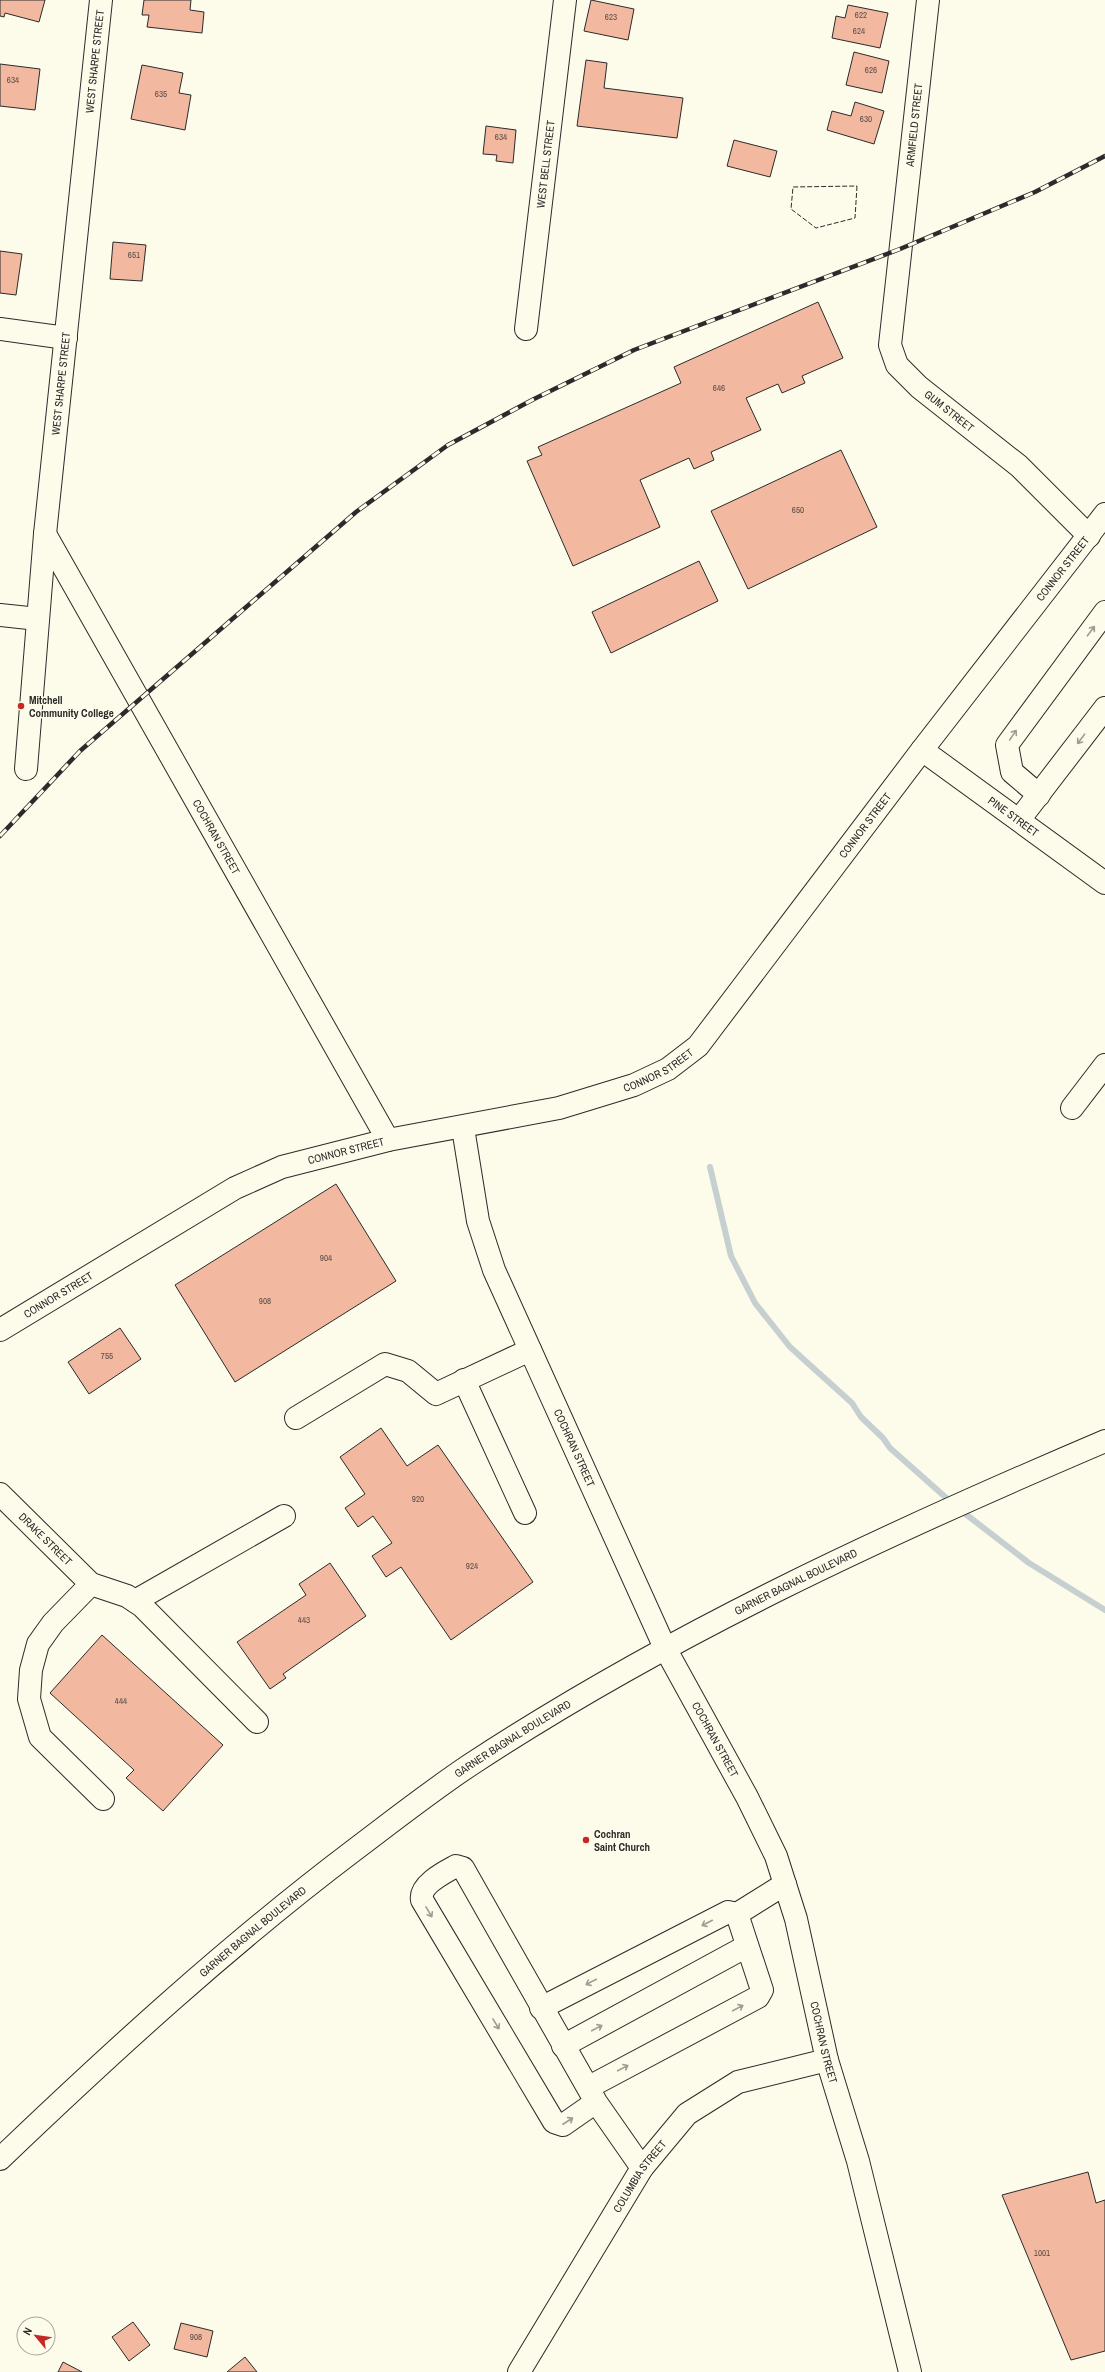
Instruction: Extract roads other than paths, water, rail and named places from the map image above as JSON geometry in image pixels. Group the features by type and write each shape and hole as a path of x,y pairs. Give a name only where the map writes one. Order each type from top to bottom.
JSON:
{"main road":[{"name":"WEST SHARPE STREET","path":"26,769 45,534 101,0"},
{"name":"WEST BELL STREET","path":"526,329 565,0"},
{"name":"ARMFIELD STREET","path":"900,249 928,0"},
{"name":"GUM STREET","path":"900,249 890,344 897,365 920,387 1019,466 1089,536"},
{"path":"0,329 66,338"},
{"name":"CONNOR STREET","path":"0,1330 235,1188 282,1167 388,1140 463,1128 559,1108 634,1085 668,1069 698,1046 922,750 1105,514"},
{"name":"COCHRAN STREET","path":"45,534 388,1140"},
{"path":"1039,795 1012,772 1007,751 1011,738 1105,612"},
{"path":"0,615 38,619"},
{"path":"1019,820 1105,708"},
{"name":"PINE STREET","path":"922,750 1105,882"},
{"path":"1072,1108 1105,1065"},
{"name":"COCHRAN STREET","path":"463,1128 478,1221 494,1270 665,1648 747,1797 776,1856 796,1919 827,2060 858,2161 910,2372"},
{"path":"296,1418 384,1364 408,1371 436,1394 530,1350"},
{"path":"464,1380 525,1512"},
{"name":"GARNER BAGNAL BOULEVARD","path":"0,2159 93,2070 291,1898 468,1767 565,1705 665,1648 774,1592 956,1506 1105,1441"},
{"name":"DRAKE STREET","path":"0,1494 91,1584"},
{"path":"135,1601 284,1516"},
{"path":"103,1799 40,1737 29,1699 30,1670 38,1644 53,1622 91,1584 127,1596 135,1601 257,1722"},
{"path":"642,2168 592,2094 563,2046 463,1868 456,1866 445,1872 422,1892 422,1900 554,2122 563,2125 592,2094 758,1997 762,1990 736,1914"},
{"path":"542,2008 728,1912 736,1914 785,1884"},
{"path":"563,2046 747,1946"},
{"name":"COLUMBIA STREET","path":"519,2372 642,2168 687,2114 738,2082 827,2060"}],"waterway":[{"path":"710,1167 731,1256 755,1303 790,1347 852,1403 861,1417 883,1438 890,1448 952,1503"},
{"path":"959,1509 1029,1563 1105,1610"}],"railway":[{"path":"0,836 80,751 356,512 448,445 534,399 634,350 900,249 1035,192 1105,156"}],"place":[{"name":"Mitchell Community College","path":"21,706"},
{"name":"Cochran Saint Church","path":"586,1840"}]}
